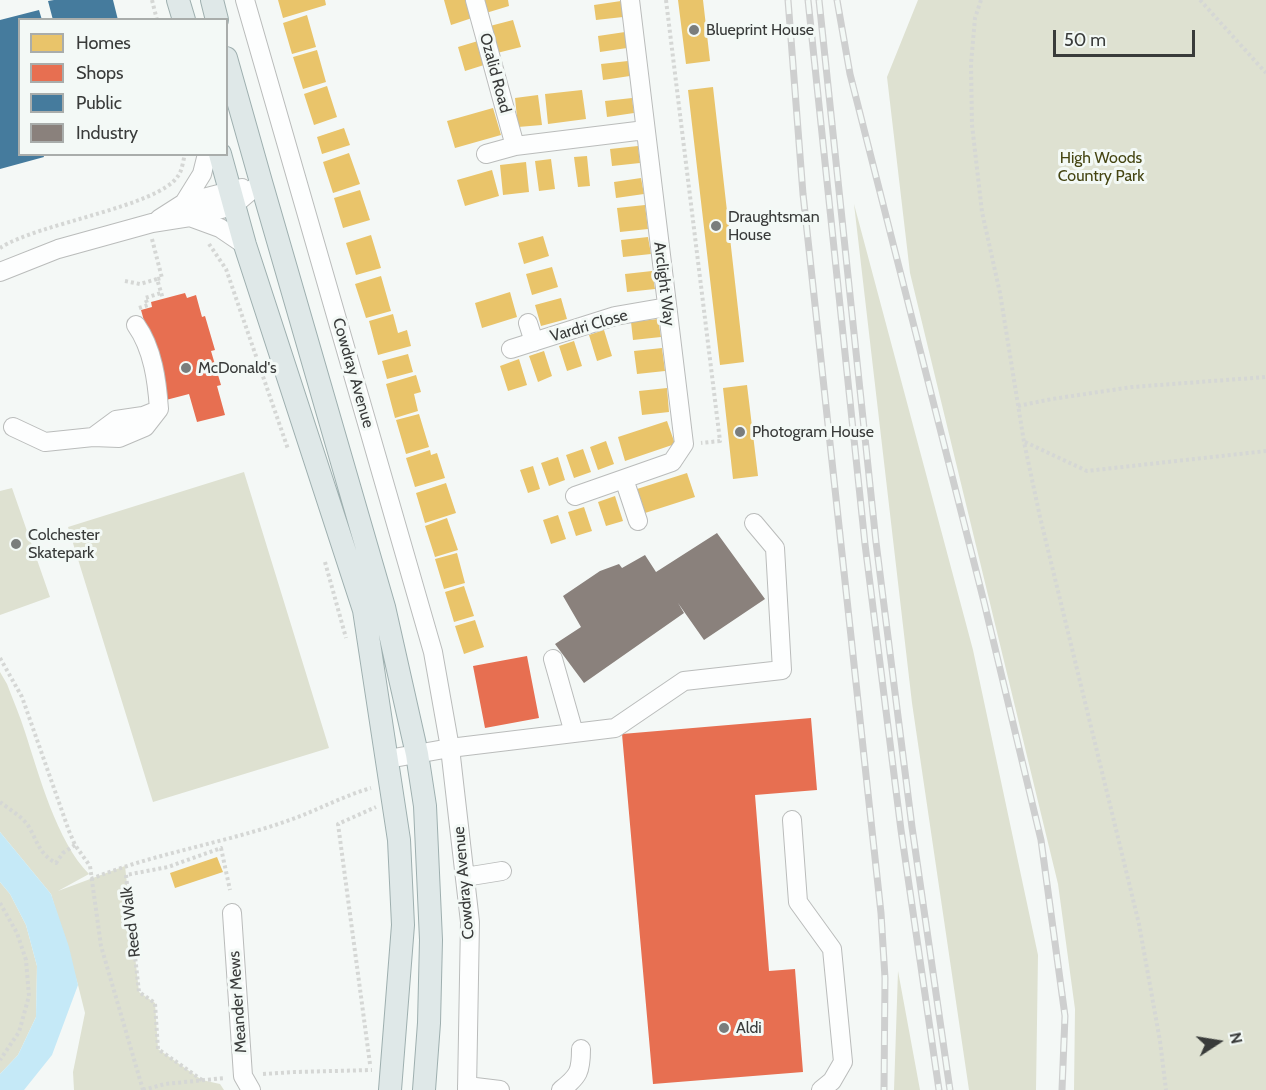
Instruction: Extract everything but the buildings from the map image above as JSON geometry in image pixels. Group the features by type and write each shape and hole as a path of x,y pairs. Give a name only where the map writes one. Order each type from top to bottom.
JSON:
{"main road":[{"path":"178,0 183,18"},
{"path":"212,0 216,18"},
{"name":"Cowdray Avenue","path":"228,65 384,608 417,754 425,806 431,940 429,1023 424,1090"},
{"path":"220,156 245,245 364,610 399,840 403,925 392,1055 380,1085"}],"street":[{"name":"Cowdray Avenue","path":"245,0 433,652 450,748 470,922 467,1088"},
{"name":"Ozalid Road","path":"475,0 515,146"},
{"name":"Arclight Way","path":"630,0 684,444"},
{"path":"486,154 515,146 645,130"},
{"path":"187,210 202,174 206,156"},
{"path":"0,272 58,249 156,228 187,210 231,199 261,182"},
{"path":"187,210 245,245"},
{"name":"Vardri Close","path":"511,350 615,316 667,307"},
{"path":"13,427 45,442 93,437 119,438 145,427 159,409 158,384 144,337 134,318"},
{"path":"528,323 534,342"},
{"path":"575,496 672,462 684,444"},
{"path":"624,479 638,521"},
{"path":"388,759 450,748 615,728 684,681 782,670 775,548 754,523"},
{"path":"553,659 574,733"},
{"path":"792,820 798,902 832,949 843,1062 832,1081 821,1090"},
{"path":"465,877 502,871"},
{"name":"Meander Mews","path":"232,912 247,1083"},
{"path":"561,1090 575,1079 581,1066 581,1048"},
{"path":"467,1088 500,1090"}],"path":[{"path":"152,0 156,18"},
{"path":"666,0 720,441 684,444"},
{"path":"981,0 975,18 971,64 972,125 982,212 1000,293 1024,442 1056,587 1139,924 1160,1041 1166,1090"},
{"path":"1200,0 1266,73"},
{"path":"0,248 25,235 134,202 166,188 178,176 184,156"},
{"path":"125,281 140,284 162,278 151,235 156,228"},
{"path":"208,243 226,269 291,458"},
{"path":"157,279 163,299"},
{"path":"134,318 148,305 146,298 161,293"},
{"path":"1018,406 1131,387 1266,377"},
{"path":"1024,442 1088,471 1266,451"},
{"path":"324,558 347,645"},
{"path":"0,658 22,697 55,796 75,845 90,866 101,946 143,1090 165,1084 202,1080 247,1083 295,1072 371,1071"},
{"path":"91,879 125,866 290,820 381,784"},
{"path":"0,802 28,825 35,842 47,858 56,863 75,845"},
{"path":"380,1085 371,1071 338,824 382,805"},
{"name":"Reed Walk","path":"202,1080 158,1049 155,1003 139,992 126,875 168,867 221,848 230,890"},
{"path":"0,903 17,933 26,960 28,996 19,1032 0,1060"},
{"path":"371,1071 381,1058 392,1055"}],"green space":[{"name":"High Woods Country Park","path":"918,0 1266,0 1266,1090 1074,1090 1075,1009 1058,884 910,273 887,77"},
{"path":"854,204 973,650 1038,955 1036,1090 969,1090 912,703"},
{"path":"244,472 329,748 153,802 68,527"},
{"name":"Colchester Skatepark","path":"12,488 50,597 0,615 0,491"},
{"path":"0,672 19,714 58,826 67,844 89,874 58,891 125,866 139,992 155,1003 158,1049 202,1080 220,1084 224,1090 74,1090 73,1072 85,1013 78,985 51,894 0,832"},
{"path":"0,882 10,894 26,925 37,966 36,1017 18,1055 0,1074"},
{"path":"898,971 920,1090 894,1090"}],"water":[{"path":"0,832 51,894 69,947 78,985 52,1055 24,1090 0,1090 0,1074 18,1055 36,1017 37,966 26,925 10,894 0,882"}],"railway":[{"path":"788,0 803,194 881,913 885,978 884,1090"},
{"path":"808,0 865,544 901,830 939,1090"},
{"path":"819,0 876,542 912,827 950,1090"},
{"path":"837,0 850,74 984,602 1041,840 1065,1016 1062,1090"}],"place":[{"name":"Blueprint House","path":"694,30"},
{"name":"Draughtsman House","path":"716,226"},
{"name":"McDonald's","path":"186,368"},
{"name":"Photogram House","path":"740,432"},
{"name":"Colchester Skatepark","path":"16,544"},
{"name":"Aldi","path":"724,1028"}]}
